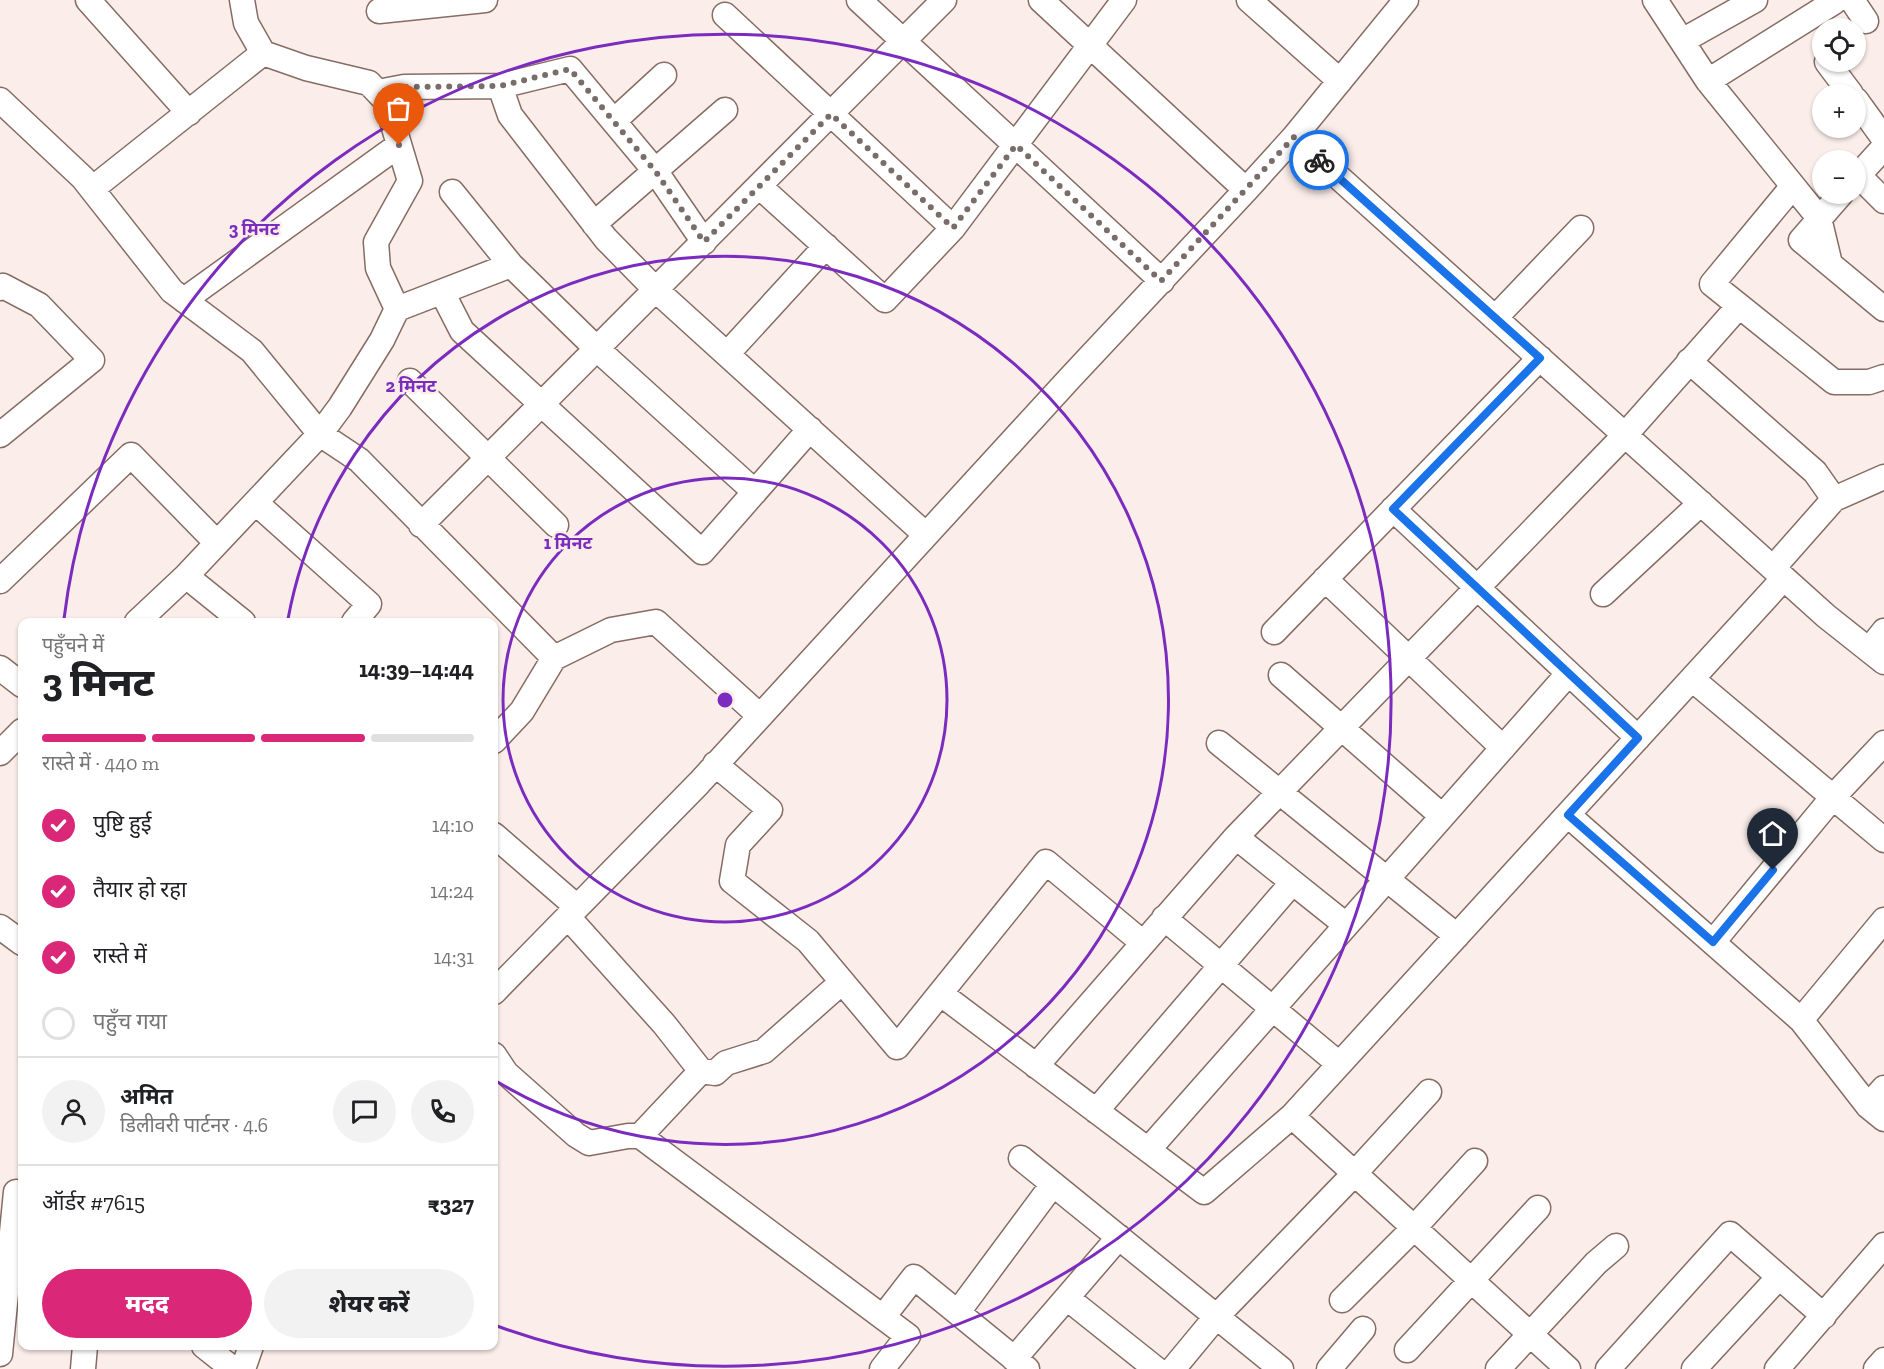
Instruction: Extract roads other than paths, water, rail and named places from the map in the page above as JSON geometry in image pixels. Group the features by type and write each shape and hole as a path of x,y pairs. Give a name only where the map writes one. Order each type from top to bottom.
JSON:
{"street":[{"path":"88,0 189,113"},
{"path":"242,0 246,23 263,53 306,68 369,83 386,101 410,181 376,242 378,268 396,309"},
{"path":"380,11 485,0"},
{"path":"859,0 1161,281"},
{"path":"422,525 944,0"},
{"path":"1041,0 1246,190"},
{"path":"759,186 885,300 953,228 1124,0"},
{"path":"1249,0 1340,81"},
{"path":"498,988 716,764 1246,190 1294,137 1406,0"},
{"path":"1655,0 1708,81 1819,218"},
{"path":"1682,41 1755,0"},
{"path":"1708,81 1843,1 1863,18"},
{"path":"724,15 953,228"},
{"path":"92,189 263,53"},
{"path":"378,92 404,87 500,86 570,69 656,172 704,242"},
{"path":"1834,72 1843,84"},
{"path":"614,121 664,75"},
{"path":"500,86 510,115 606,239 656,290 926,535"},
{"path":"0,100 83,178 172,291 252,351 320,434 359,460 554,658"},
{"path":"594,224 725,110"},
{"path":"1866,114 1884,139"},
{"path":"1294,137 1826,616 1879,648"},
{"path":"184,300 399,145"},
{"path":"1866,167 1884,147"},
{"path":"1866,185 1884,201"},
{"path":"1793,186 1712,284 1834,382 1869,382 1884,376"},
{"path":"452,192 511,265 597,349 755,492"},
{"path":"1832,204 1801,240 1884,309"},
{"path":"1495,318 1581,228"},
{"path":"727,354 825,246"},
{"path":"141,618 186,576 256,503 289,464 320,434 340,407 382,340 396,309 511,265"},
{"path":"0,288 3,286 39,305 92,360 0,435"},
{"path":"442,292 462,331 702,552 810,429"},
{"path":"1036,1066 1236,837 1625,435 1739,306"},
{"path":"1274,632 1540,358"},
{"path":"1689,361 1815,472 1834,499"},
{"path":"410,381 556,525"},
{"path":"0,580 132,455 218,543"},
{"path":"940,994 1204,1192 1292,1116 1692,680 1834,499 1884,477"},
{"path":"256,503 369,604 357,618"},
{"path":"1603,594 1701,503"},
{"path":"1393,509 1638,738"},
{"path":"186,576 238,618"},
{"path":"1325,579 1503,748"},
{"path":"498,737 522,711 554,658 611,630 656,622 760,716"},
{"path":"0,668 18,682"},
{"path":"1148,1150 1568,674"},
{"path":"1281,675 1442,816"},
{"path":"1692,680 1884,840"},
{"path":"0,753 18,735"},
{"path":"1220,743 1457,936"},
{"path":"1713,942 1833,797 1884,743"},
{"path":"716,764 770,810 738,845 732,881 808,941 897,1047 1046,862 1143,943"},
{"path":"1568,815 1801,1020 1876,1113"},
{"path":"1236,837 1346,925"},
{"path":"498,840 572,912 701,1071 715,1073 726,1063 764,1051 842,982"},
{"path":"1096,1111 1292,883"},
{"path":"1164,918 1339,1064"},
{"path":"1801,1020 1884,920"},
{"path":"0,927 18,940"},
{"path":"498,1061 506,1073 576,1135 589,1143 640,1136 908,1336 882,1369"},
{"path":"640,1136 701,1071"},
{"path":"1876,1113 1884,1088"},
{"path":"1173,1369 1216,1317 1355,1173 1429,1092"},
{"path":"1292,1116 1568,1369"},
{"path":"1021,1158 1281,1369"},
{"path":"1342,1300 1414,1228 1475,1161"},
{"path":"958,1312 1053,1184"},
{"path":"0,1354 13,1189"},
{"path":"1407,1350 1538,1208"},
{"path":"1608,1369 1730,1234 1824,1316"},
{"path":"883,1317 914,1277 1021,1364 1067,1298 1119,1238"},
{"path":"1777,1369 1884,1245"},
{"path":"1498,1369 1596,1263 1616,1246"},
{"path":"1694,1369 1779,1277"},
{"path":"1067,1298 1156,1369"},
{"path":"1329,1369 1363,1329"},
{"path":"83,1369 85,1350"},
{"path":"209,1350 233,1369"},
{"path":"243,1369 250,1350"},
{"path":"1876,1369 1884,1360"}]}
